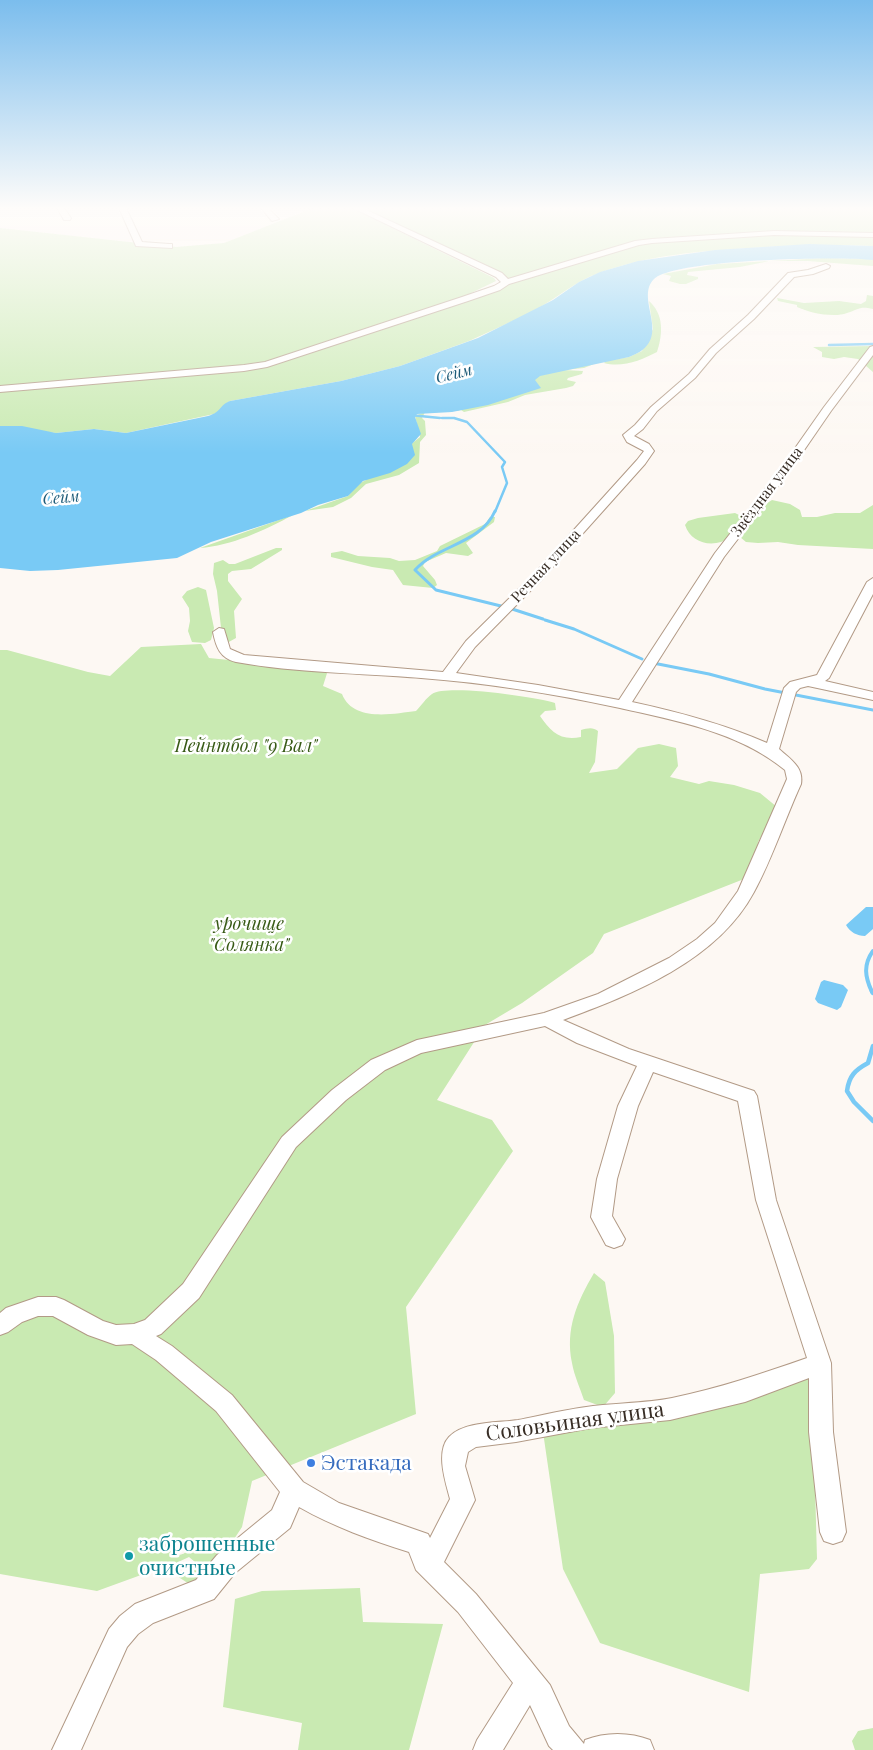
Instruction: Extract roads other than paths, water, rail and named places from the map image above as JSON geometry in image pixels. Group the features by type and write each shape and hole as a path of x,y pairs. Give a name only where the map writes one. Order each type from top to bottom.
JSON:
{"street":[{"path":"0,389 244,368 267,364 492,290"},
{"name":"Речная улица","path":"449,672 487,628 539,576 621,488 640,463 649,451 645,446 631,440 628,435 639,427 654,409 692,376 713,351 777,290"},
{"name":"Звёздная улица","path":"623,705 719,556 783,473 873,348"},
{"path":"769,750 773,746 788,693 795,685 822,678 873,582"},
{"path":"0,1325 14,1315 38,1306 56,1307 96,1328 116,1335 135,1334 153,1327 191,1291 289,1142 339,1095 378,1065 417,1047 547,1019 604,998 675,962 704,943 721,927 746,892 793,784 795,775 790,765 769,750 742,737 703,724 623,705 449,672 236,658 227,654 222,649 219,632"},
{"path":"805,682 873,696"},
{"path":"547,1019 566,1031 648,1063 718,1088 747,1096 766,1200 820,1363 821,1432 832,1532"},
{"path":"614,1239 601,1217 607,1179 628,1106 648,1063"},
{"path":"135,1334 164,1353 224,1403 294,1490 331,1512 377,1530 419,1543 425,1561 467,1604 540,1695 558,1736 572,1750"},
{"name":"Соловьиная улица","path":"429,1565 463,1500 453,1466 457,1445 473,1436 516,1432 591,1417 670,1409 745,1391 820,1363"},
{"path":"66,1750 118,1638 129,1625 144,1613 205,1590 226,1564 281,1518 294,1490"},
{"path":"487,1750 529,1682"},
{"path":"595,1750 626,1748 640,1750"}],"water":[{"name":"Сейм","path":"568,290 649,290 648,298 652,320 650,341 643,350 629,357 540,376 535,380 541,388 488,405 452,412 417,414 415,417 421,434 412,444 415,455 407,464 390,473 363,481 348,496 211,542 177,558 58,570 30,571 0,568 0,426 22,426 56,433 94,429 126,433 208,416 216,413 224,404 230,401 341,381 400,366 478,338 553,300"},
{"path":"866,907 873,907 873,929 865,936 862,936 852,932 846,925"},
{"path":"824,980 843,985 848,990 841,1007 837,1010 818,1003 815,999 821,982"}],"waterway":[{"path":"829,345 873,344"},
{"path":"410,415 440,418"},
{"path":"442,418 454,418 467,422 505,462 502,467 507,483 495,512"},
{"path":"495,511 480,531 435,555 415,570 436,590 505,607"},
{"path":"509,608 543,619"},
{"path":"545,620 574,629 642,659"},
{"path":"653,663 709,674 765,689 873,710"},
{"path":"872,992 866,966 873,951"},
{"path":"873,1046 868,1063 853,1074 847,1091 854,1102 873,1121"}],"place":[{"name":"Эстакада","path":"311,1463"},
{"name":"заброшенные очистные","path":"129,1556"}],"park label":[{"name":"Пейнтбол \"9 Вал\"","path":"246,746"},
{"name":"урочище \"Солянка\"","path":"249,934"}]}
